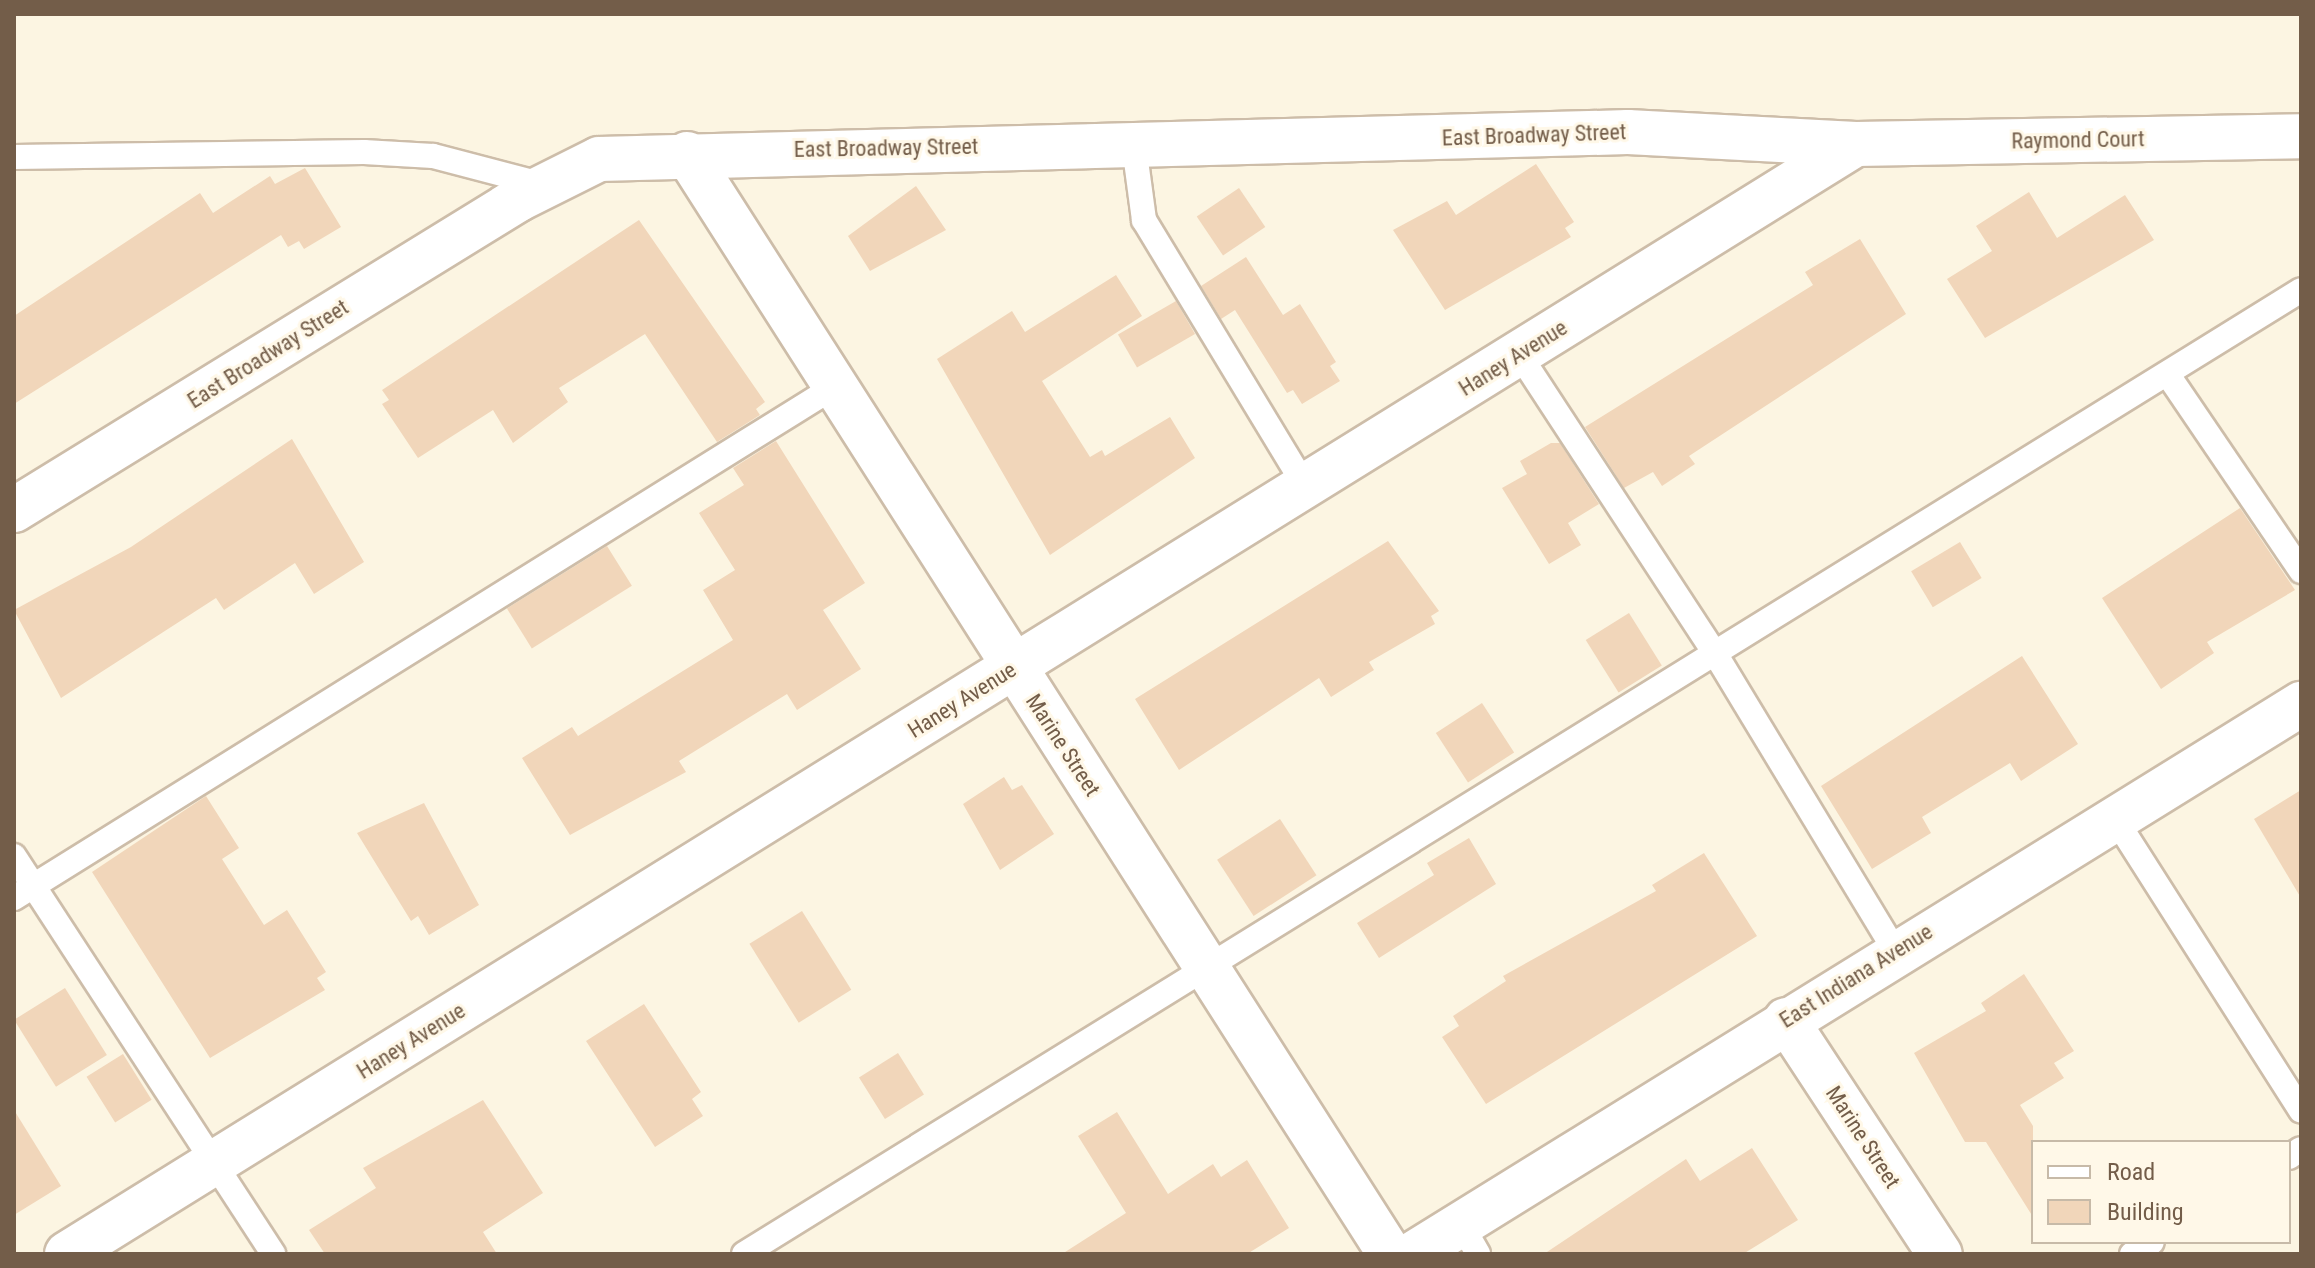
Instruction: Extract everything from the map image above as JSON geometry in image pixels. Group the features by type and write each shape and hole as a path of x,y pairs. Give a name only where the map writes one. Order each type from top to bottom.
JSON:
{"street":[{"name":"East Broadway Street","path":"14,510 546,186 599,159 687,154 1134,146 1628,132 1856,144"},
{"name":"Raymond Court","path":"1856,144 2301,136"},
{"name":"Haney Avenue","path":"67,1254 1856,144"},
{"name":"Marine Street","path":"687,154 1390,1254"},
{"name":"East Indiana Avenue","path":"1413,1254 1470,1239 1786,1020 1895,950 2301,704"},
{"name":"Marine Street","path":"1786,1020 1940,1254"}],"lane":[{"path":"1134,146 1144,220 1306,488"},
{"path":"14,157 364,152 433,156 546,186"},
{"path":"744,1254 2301,290"},
{"path":"1519,354 1716,655 1895,950"},
{"path":"2168,375 2301,571"},
{"path":"24,892 834,387"},
{"path":"2114,817 2301,1111"},
{"path":"14,856 24,892 273,1254"}],"building":[{"path":"1536,164 1574,222 1565,228 1571,237 1445,310 1393,230 1447,201 1456,215"},
{"path":"305,168 341,227 304,249 299,241 288,247 281,235 14,404 14,316 200,193 213,213 270,176 275,184"},
{"path":"916,186 946,230 870,271 848,236"},
{"path":"1239,188 1265,227 1223,255 1197,217"},
{"path":"2029,192 2057,238 2125,195 2154,240 1985,338 1947,279 1992,251 1976,226"},
{"path":"639,220 765,402 756,409 760,415 717,442 645,334 559,388 568,402 513,443 493,410 418,458 382,404 389,400 382,390"},
{"path":"1860,239 1906,314 1689,456 1695,464 1662,486 1653,472 1624,488 1585,427 1813,285 1805,272"},
{"path":"1246,257 1283,315 1300,304 1336,362 1330,366 1340,381 1302,404 1293,390 1287,393 1235,310 1221,319 1201,286"},
{"path":"1116,275 1142,316 1042,381 1090,457 1102,450 1105,456 1170,417 1195,458 1050,555 937,359 1012,311 1025,332"},
{"path":"1176,301 1195,334 1137,367 1118,335"},
{"path":"292,439 364,562 314,594 295,563 224,610 216,598 61,698 14,610 131,547"},
{"path":"776,441 865,583 823,610 861,669 797,710 787,694 679,761 686,772 570,835 522,758 572,727 578,736 733,640 703,590 735,570 699,513 744,485 733,468"},
{"path":"1551,443 1560,443 1599,504 1568,523 1581,545 1549,564 1502,488 1527,474 1520,461"},
{"path":"2240,508 2295,590 2207,642 2214,653 2161,689 2102,598"},
{"path":"1388,541 1439,611 1431,616 1435,624 1369,662 1374,670 1331,697 1319,678 1179,770 1135,699"},
{"path":"1960,542 1982,578 1933,607 1911,571"},
{"path":"607,546 632,586 532,648 507,609"},
{"path":"1629,613 1662,666 1619,693 1586,640"},
{"path":"2022,656 2078,744 2021,781 2010,763 1922,817 1931,833 1872,869 1821,786"},
{"path":"1482,703 1514,752 1468,782 1436,733"},
{"path":"1004,777 1012,790 1022,785 1054,834 1000,870 963,804"},
{"path":"2301,790 2301,898 2254,819"},
{"path":"206,796 239,848 222,859 264,925 287,910 326,972 317,978 325,990 210,1058 92,872"},
{"path":"424,803 479,905 429,935 418,916 411,921 357,833"},
{"path":"1280,819 1316,875 1254,916 1217,860"},
{"path":"1469,838 1496,884 1379,958 1357,923 1434,875 1427,863"},
{"path":"1704,853 1757,936 1486,1104 1442,1037 1459,1026 1453,1016 1506,981 1503,976 1656,891 1652,885"},
{"path":"802,911 851,990 799,1023 749,944"},
{"path":"2024,974 2074,1051 2054,1063 2064,1078 2020,1105 2033,1126 2031,1214 1986,1142 1965,1142 1914,1053 1986,1011 1981,1003"},
{"path":"65,988 107,1055 56,1087 14,1020"},
{"path":"644,1004 701,1092 692,1099 703,1116 655,1147 586,1041"},
{"path":"898,1053 924,1095 885,1119 859,1077"},
{"path":"123,1054 152,1100 115,1123 87,1077"},
{"path":"483,1100 543,1193 483,1232 497,1254 325,1254 309,1230 376,1188 363,1168"},
{"path":"14,1110 61,1186 14,1215"},
{"path":"1117,1112 1168,1194 1213,1164 1221,1177 1247,1160 1289,1228 1247,1254 1062,1254 1126,1213 1078,1136"},
{"path":"1752,1148 1798,1220 1743,1254 1544,1254 1686,1159 1700,1181"}]}
